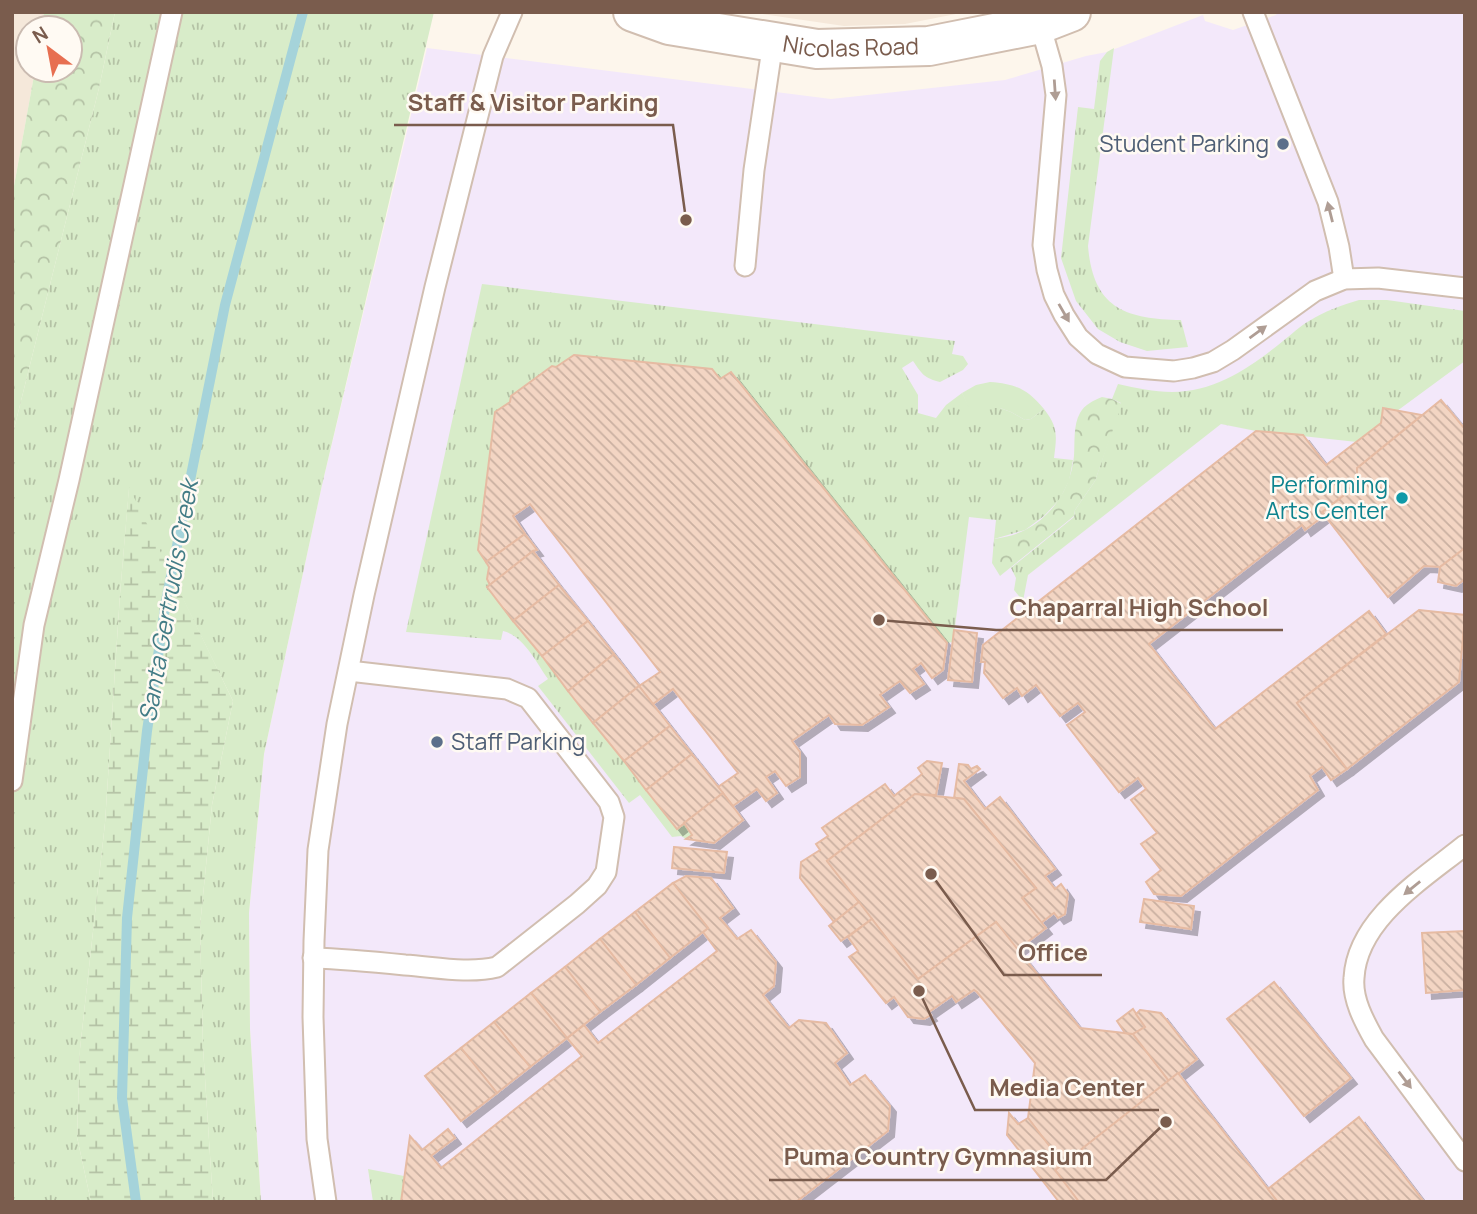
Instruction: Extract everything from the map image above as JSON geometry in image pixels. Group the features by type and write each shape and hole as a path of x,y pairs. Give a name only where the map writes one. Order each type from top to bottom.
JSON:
{"street":[{"name":"Nicolas Road","path":"633,12 669,24 817,49 929,46 1055,18"}],"lane":[{"path":"12,781 34,625 69,480 172,12"},
{"path":"326,1202 317,1139 313,958 318,850 337,724 435,288 493,56 512,12"},
{"path":"1253,12 1328,202 1344,279"},
{"path":"1055,18 1052,66 1056,95 1043,244 1054,295 1079,337 1097,354 1125,367 1174,371 1213,362 1315,291 1344,279 1378,278 1465,288"},
{"path":"745,266 754,170 773,42"},
{"path":"313,958 439,968 485,970 497,967 597,886 606,872 614,817 609,802 528,698 507,689 349,671"},
{"path":"1465,845 1392,904 1370,930 1359,953 1353,979 1356,999 1374,1039 1465,1161"}],"shaded area":[{"path":"12,12 44,12 14,14 14,84 32,84 12,197"},
{"path":"748,12 966,12 905,24 844,26"},
{"path":"1278,12 1465,12 1465,1202 261,1202 250,1029 249,913 264,754 322,485 427,48 831,99 1005,80 1107,52 1203,15 1205,21 1233,30"}],"green space":[{"path":"115,12 434,12 322,485 264,754 249,913 250,1029 261,1202 213,1202 203,1047 200,926 212,805 233,701 129,489 105,823 80,1049 77,1137 91,1202 12,1202 12,437 99,88"},
{"path":"115,12 99,88 12,437 12,197 32,84 84,84 84,14 44,14"},
{"path":"1114,48 1088,246 1091,267 1097,284 1115,306 1144,317 1181,320 1188,347 1147,351 1120,342 1098,329 1076,301 1061,258 1078,107 1094,109 1100,61"},
{"path":"482,284 955,341 952,354 963,356 968,364 963,370 940,382 924,375 913,361 902,368 918,395 918,413 936,418 946,405 962,393 970,408 1000,408 1025,420 1031,419 1044,409 1055,432 1054,458 1073,460 1069,481 1060,499 1044,516 1025,530 994,539 996,520 969,517 953,642 947,643 732,372 720,379 712,369 574,355 556,367 551,366 511,396 510,402 495,413 488,478 487,579 490,585 487,587 676,828 684,823 692,835 686,839 681,836 672,837 640,795 629,803 538,686 548,679 529,650 517,638 503,631 501,640 406,632"},
{"path":"1359,300 1387,300 1465,311 1465,361 1397,411 1383,409 1381,423 1357,442 1256,431 1221,424 1028,575 1023,601 1014,590 1016,578 1011,568 1074,517 1075,510 1095,481 1121,403 1112,399 1118,384 1172,392 1218,383 1245,369 1315,317"},
{"path":"990,382 1020,389 1044,409 1031,419 1025,420 1000,408 969,408 962,393 976,385"},
{"path":"1102,397 1122,404 1095,481 1075,510 1074,516 1000,576 992,563 994,539 1014,535 1035,524 1059,499 1072,467 1078,418 1087,405"},
{"path":"129,487 233,701 212,805 200,926 203,1047 213,1202 91,1202 77,1137 80,1049 105,823"},
{"path":"368,1169 404,1176 401,1202 373,1202"}],"building":[{"path":"574,355 712,369 720,379 731,372 947,643 943,670 932,678 921,663 913,669 924,684 910,693 900,681 880,695 889,707 862,725 835,724 829,715 792,741 800,752 800,777 786,786 775,771 766,777 777,793 766,801 757,789 733,806 718,787 738,773 673,689 653,704 639,686 660,672 530,504 513,516 525,534 486,562 478,550 495,412 510,402 511,396 552,366 556,367"},
{"name":"Performing Arts Center","path":"1441,400 1465,429 1465,548 1440,567 1424,566 1388,597 1322,512 1357,485 1357,468"},
{"path":"1383,408 1422,415 1357,468 1357,485 1322,512 1325,515 1305,530 1302,525 1149,644 1215,729 1369,611 1386,634 1297,703 1347,769 1331,780 1322,767 1310,776 1318,790 1181,896 1154,894 1146,882 1161,870 1141,844 1157,833 1131,800 1146,789 1138,778 1119,792 1067,725 1085,712 1078,703 1060,716 1036,685 1022,696 1017,688 1003,698 984,673 985,662 981,662 983,645 1256,431 1303,435 1326,465 1381,423"},
{"path":"525,534 537,550 490,585 486,562"},
{"path":"1465,548 1465,579 1456,586 1438,582 1440,567"},
{"path":"533,551 559,585 513,621 487,587"},
{"path":"559,585 588,621 542,656 513,621"},
{"path":"1419,610 1465,615 1459,682 1347,769 1297,703"},
{"path":"588,621 614,654 568,691 542,656"},
{"path":"954,630 977,633 972,682 948,680"},
{"path":"614,654 639,686 593,723 568,691"},
{"path":"639,686 670,726 624,761 593,723"},
{"path":"670,726 692,754 646,790 624,761"},
{"path":"692,754 723,793 677,829 646,790"},
{"path":"927,761 942,763 936,795 915,794 827,861 859,902 834,922 800,878 801,862 820,850 816,844 828,836 822,828 885,784 894,796 922,774 918,768"},
{"path":"959,764 968,765 971,769 977,766 980,769 964,781 985,809 1000,797 1055,869 1045,876 1055,889 1061,884 1068,894 1065,914 1058,918 1054,913 1041,923 1022,898 1036,888 964,799 954,798"},
{"path":"723,793 743,820 714,843 686,839 692,835 684,823"},
{"path":"915,794 964,799 1036,888 1022,898 1046,928 1017,950 996,922 918,979 827,861"},
{"path":"674,847 727,852 724,873 672,868"},
{"path":"686,876 711,878 733,908 720,918 737,939 751,930 776,962 774,986 763,995 789,1028 799,1020 826,1023 847,1053 835,1063 850,1085 865,1075 890,1106 888,1131 796,1202 401,1202 410,1136 422,1150 448,1129 455,1138 431,1156 441,1168 582,1056 567,1038 584,1025 598,1043 717,951 703,932 708,928 673,883"},
{"path":"673,883 708,928 670,958 635,912"},
{"path":"1144,899 1194,906 1191,929 1140,922"},
{"path":"859,902 872,919 841,941 829,926"},
{"path":"635,912 670,958 636,985 600,939"},
{"path":"872,919 918,979 996,922 1080,1028 1133,1034 1169,1081 1063,1164 1028,1118 1035,1063 977,992 974,990 956,1002 952,996 929,1012 931,1015 924,1019 908,1017 894,997 886,1003 849,957 858,951 848,937"},
{"path":"1465,931 1465,990 1426,993 1422,933"},
{"path":"600,939 636,985 600,1012 565,967"},
{"path":"565,967 600,1012 567,1038 531,993"},
{"path":"1274,982 1351,1078 1304,1116 1227,1019"},
{"path":"531,993 567,1038 530,1067 494,1022"},
{"path":"1133,1009 1145,1027 1133,1034 1125,1033 1117,1021"},
{"path":"1140,1010 1161,1013 1197,1059 1169,1081 1133,1034 1145,1027 1136,1014"},
{"path":"494,1022 530,1067 497,1093 461,1048"},
{"path":"461,1048 497,1093 461,1121 425,1076"},
{"path":"1178,1073 1278,1202 1079,1202 1055,1170"},
{"path":"1009,1113 1018,1124 1028,1118 1063,1164 1055,1170 1079,1202 1059,1202 1007,1135"},
{"path":"1359,1117 1424,1202 1278,1202 1268,1189"}],"waterway":[{"name":"Santa Gertrudis Creek","path":"136,1202 122,1098 127,918 147,731 166,601 225,305 303,12"}],"place":[{"name":"Student Parking","path":"1283,144"},
{"name":"Staff & Visitor Parking","path":"686,220"},
{"name":"Performing Arts Center","path":"1402,498"},
{"name":"Chaparral High School","path":"879,620"},
{"name":"Staff Parking","path":"437,742"},
{"name":"Office","path":"931,874"},
{"name":"Media Center","path":"919,991"},
{"name":"Puma Country Gymnasium","path":"1166,1122"}]}
